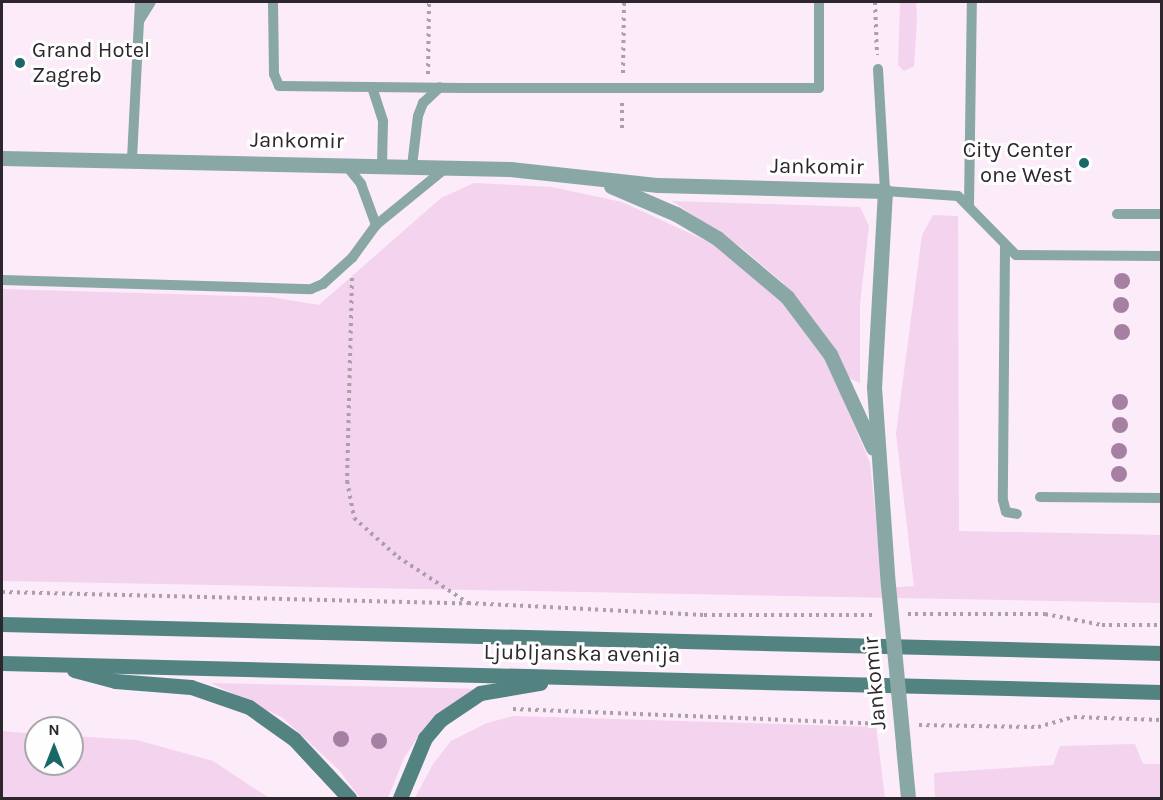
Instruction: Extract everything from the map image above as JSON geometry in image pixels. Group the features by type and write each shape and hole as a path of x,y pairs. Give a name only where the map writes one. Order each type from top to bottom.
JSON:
{"main road":[{"name":"Ljubljanska avenija","path":"2,624 1161,653"},
{"name":"Ljubljanska avenija","path":"2,663 1161,692"},
{"path":"51,664 115,681 191,687 249,707 294,739 349,798"},
{"path":"400,798 425,738 460,704 480,693 575,677"}],"street":[{"name":"Jankomir","path":"2,158 447,167 658,185 885,191 874,342 876,456 908,798"},
{"name":"Jankomir","path":"591,178 676,214 717,238 787,297 830,354 876,456"}],"lane":[{"path":"132,159 137,24 140,2"},
{"path":"137,24 151,2"},
{"path":"273,2 274,74 279,86 819,88 819,2"},
{"path":"969,206 972,2"},
{"path":"878,69 885,191 947,192 969,206 1005,247 1016,255 1161,256"},
{"path":"372,87 383,121 382,165"},
{"path":"412,166 421,110 441,87"},
{"path":"345,164 361,184 376,225"},
{"path":"2,280 311,289 323,284 352,258 376,225 447,167"},
{"path":"1117,214 1161,214"},
{"path":"1005,247 1003,500 1005,512 1017,514"},
{"path":"1040,497 1161,498"}],"path":[{"path":"428,87 429,2"},
{"path":"622,128 624,2"},
{"path":"874,2 878,69"},
{"path":"352,275 347,481 354,518 398,556 468,603"},
{"path":"2,592 468,603 704,615 880,615"},
{"path":"903,614 1044,614 1102,625 1161,625"},
{"path":"513,710 897,724"},
{"path":"909,725 1038,727 1074,717 1161,720"}],"shaded area":[{"path":"900,2 916,2 917,18 914,66 904,71 898,65"},
{"path":"474,183 552,187 622,202 713,244 780,299 825,356 870,463 883,588 914,586 896,433 922,235 933,215 958,216 959,531 1162,535 1161,603 2,581 2,289 270,297 319,305 441,198"},
{"path":"672,201 860,207 869,226 860,304 860,383 847,377 823,333 782,282 742,248"},
{"path":"211,683 485,689 419,735 404,758 388,798 360,798 339,770 283,718"},
{"path":"514,716 876,727 885,798 415,798 433,764 451,741 487,723"},
{"path":"2,731 24,733 24,776 84,776 84,737 137,740 213,761 269,798 2,798"},
{"path":"1135,744 1143,764 1161,764 1161,798 935,798 934,773 1053,765 1060,746"}],"place":[{"name":"Grand Hotel Zagreb","path":"20,63"},
{"name":"City Center one West","path":"1084,163"}]}
